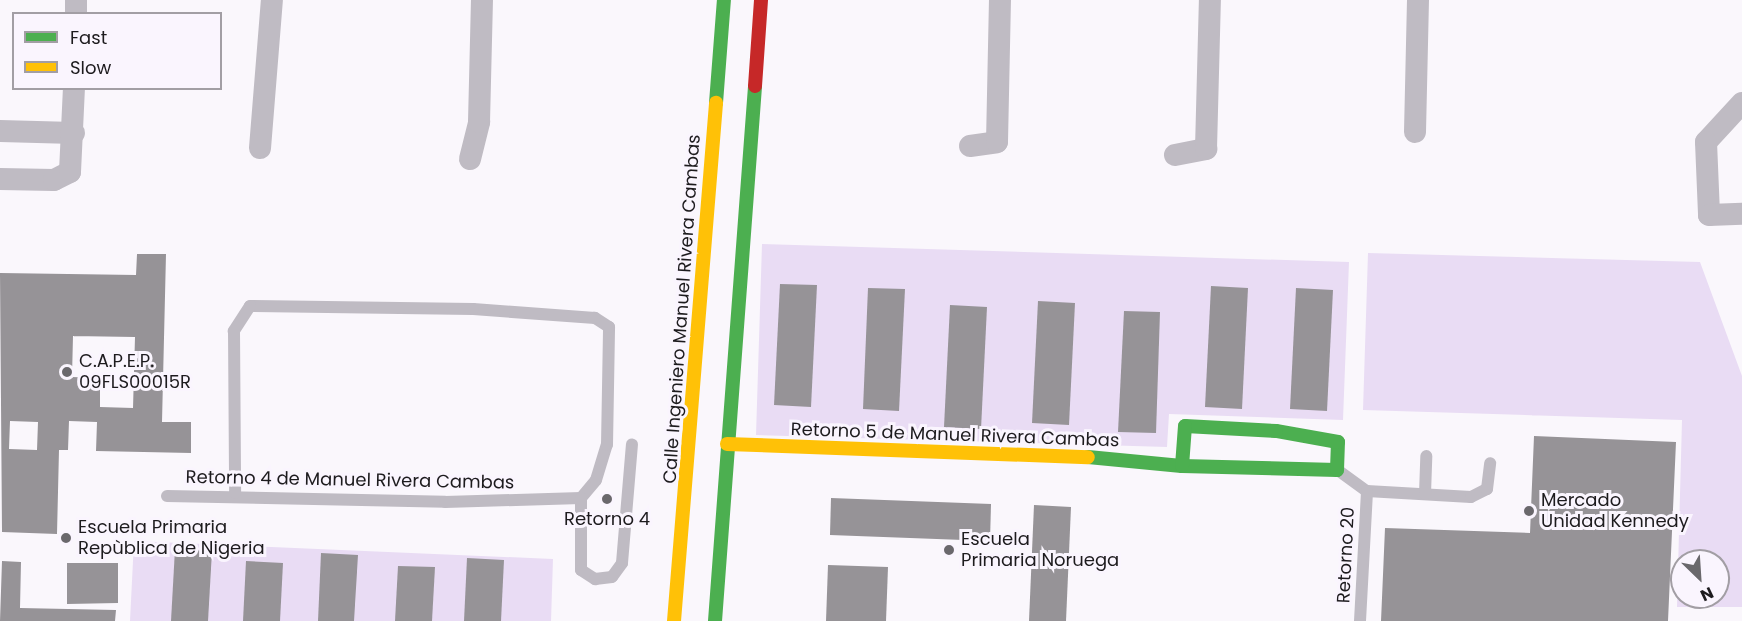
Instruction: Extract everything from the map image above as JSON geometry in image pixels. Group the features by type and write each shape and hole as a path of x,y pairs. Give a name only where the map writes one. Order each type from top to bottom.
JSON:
{"street":[{"path":"260,148 272,0"},
{"path":"470,159 479,122 482,0"},
{"name":"Calle Ingeniero Manuel Rivera Cambas","path":"674,621 724,0"},
{"path":"716,621 727,444 761,0"},
{"path":"970,146 997,142 1000,0"},
{"path":"1175,155 1206,149 1210,0"},
{"path":"1415,132 1418,0"},
{"path":"0,179 63,178 72,163 74,90"},
{"path":"1742,103 1706,142 1710,215 1742,214"},
{"path":"0,131 74,133"},
{"path":"706,232 744,236"},
{"path":"1182,466 1185,426 1276,431 1338,442 1337,470"},
{"name":"Retorno 5 de Manuel Rivera Cambas","path":"727,444 1084,457 1182,466 1337,470"}],"lane":[{"path":"235,494 234,331 241,313 260,303 473,309 603,321 611,335 607,445 596,480 581,498 581,570 595,579 612,577 622,563 632,444"},
{"path":"1425,494 1426,456"},
{"path":"1337,470 1367,491 1480,495 1490,480 1490,463"},
{"name":"Retorno 20","path":"1360,621 1367,491"},
{"name":"Retorno 4 de Manuel Rivera Cambas","path":"167,496 235,494 301,501 581,498"}],"shaded area":[{"path":"762,244 1349,262 1343,420 1169,414 1167,447 756,435"},
{"path":"1368,253 1700,262 1742,376 1742,607 1730,607 1730,549 1679,549 1682,420 1363,410"},
{"path":"134,541 553,559 551,621 130,621"}],"building":[{"name":"C.A.P.E.P. 09FLS00015R","path":"137,254 166,254 162,422 191,422 191,453 96,451 97,422 69,421 68,450 59,450 57,534 2,532 0,273 136,275","holes":["73,336 135,337 133,408 100,407 100,378 72,377","10,421 38,422 37,450 9,449"]},
{"path":"780,284 817,285 811,407 774,405"},
{"path":"1211,286 1248,288 1242,409 1205,407"},
{"path":"868,288 905,289 899,411 863,409"},
{"path":"1296,288 1333,290 1327,411 1290,409"},
{"path":"1038,301 1075,303 1069,425 1032,423"},
{"path":"950,305 987,307 981,429 944,427"},
{"path":"1124,311 1160,312 1156,433 1118,432"},
{"name":"Mercado Unidad Kennedy","path":"1534,436 1676,442 1668,621 1381,621 1385,528 1530,533"},
{"path":"831,498 991,504 990,541 830,535"},
{"path":"1034,505 1071,507 1066,621 1029,621"},
{"path":"175,549 212,551 208,621 171,621"},
{"path":"321,553 358,555 354,621 318,621"},
{"path":"467,558 504,560 501,621 464,621"},
{"path":"2,561 21,562 20,608 116,610 115,621 0,621"},
{"path":"246,561 283,563 280,621 243,621"},
{"path":"67,563 118,563 118,603 67,604"},
{"path":"828,565 888,567 886,621 826,621"},
{"path":"398,566 435,567 432,621 395,621"}],"traffic: fast":[{"path":"716,103 724,0"},
{"path":"715,621 755,86"},
{"path":"1088,457 1182,466 1337,470 1338,442 1276,431 1185,426 1182,466"}],"traffic: slow":[{"path":"674,621 716,103"},
{"path":"727,444 1088,457"}],"traffic: jam":[{"path":"755,86 761,0"}],"place":[{"name":"C.A.P.E.P. 09FLS00015R","path":"67,372"},
{"name":"Retorno 4","path":"607,499"},
{"name":"Mercado Unidad Kennedy","path":"1529,511"},
{"name":"Escuela Primaria Repùblica de Nigeria","path":"66,538"},
{"name":"Escuela Primaria Noruega","path":"949,550"}]}
